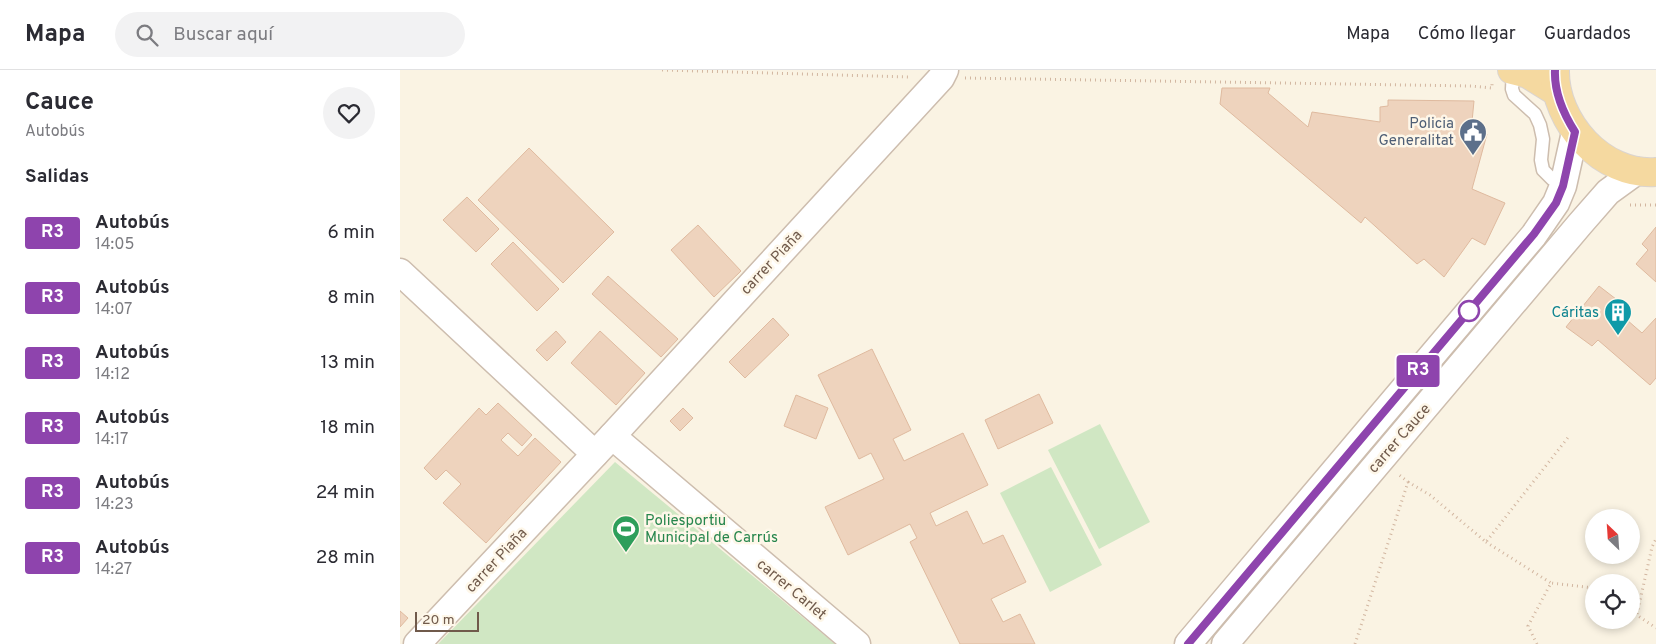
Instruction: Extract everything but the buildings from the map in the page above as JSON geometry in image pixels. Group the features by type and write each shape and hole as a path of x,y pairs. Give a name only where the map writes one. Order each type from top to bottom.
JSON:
{"main road":[{"path":"1505,73 1528,74 1556,81 1566,118 1575,132 1596,152 1609,160 1646,172"}],"street":[{"name":"carrer Piaña","path":"417,644 604,445 943,74"},
{"name":"carrer Cauce","path":"1188,644 1534,234 1556,203 1563,186 1575,132"},
{"name":"carrer Cauce","path":"1225,644 1608,192 1646,172"},
{"path":"400,272 604,445"},
{"name":"carrer Carlet","path":"604,445 857,644"}],"lane":[{"path":"1505,73 1514,95 1535,114 1540,125 1543,144 1541,160 1543,170 1563,186"}],"path":[{"path":"662,70 943,74 1492,88 1505,73"},
{"path":"1486,542 1570,435"},
{"path":"1380,459 1408,482 1430,494 1486,542 1551,583 1585,587"},
{"path":"1355,644 1408,482"},
{"path":"1640,601 1652,547 1656,539"},
{"path":"1536,644 1528,626 1551,583"},
{"path":"1640,616 1656,628"}],"green space":[{"path":"1100,424 1150,522 1099,549 1048,450"},
{"name":"Poliesportiu Municipal de Carrús","path":"615,462 835,644 438,644"},
{"path":"1051,467 1102,565 1050,592 1000,493"}],"bus line":[{"name":"R3","path":"1188,644 1534,234 1556,203 1563,186 1575,132 1566,118 1557,92 1555,70"}],"place":[{"name":"Policia Generalitat","path":"1473,156"},
{"name":"Cáritas","path":"1618,336"},
{"name":"Poliesportiu Municipal de Carrús","path":"626,553"}]}
